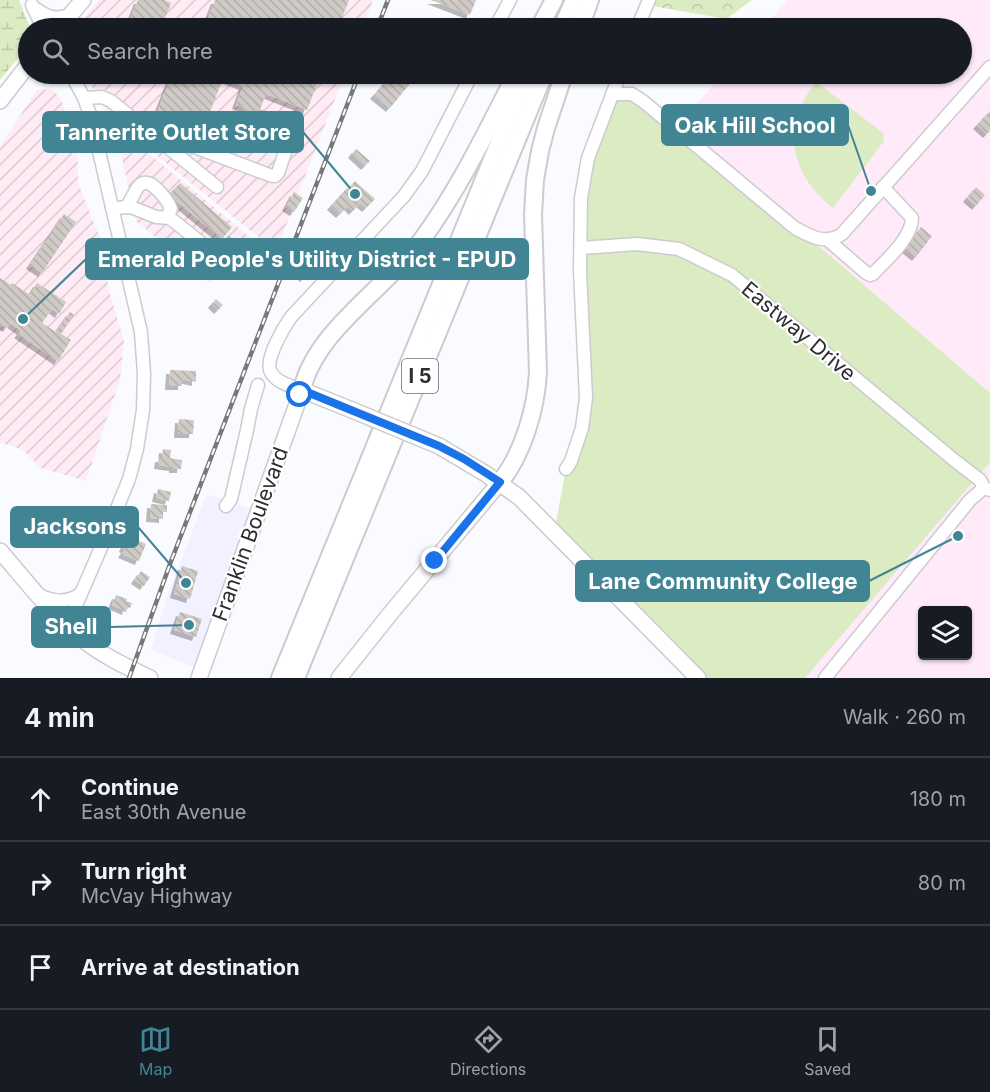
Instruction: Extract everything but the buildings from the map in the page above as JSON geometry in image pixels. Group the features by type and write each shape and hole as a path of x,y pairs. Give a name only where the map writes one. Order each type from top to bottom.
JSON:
{"highway":[{"path":"545,18 556,0"},
{"path":"550,18 556,0"},
{"path":"566,18 574,0"},
{"path":"584,18 590,0"},
{"path":"302,390 312,362 325,344 350,314 418,244 441,212 458,186 511,84"},
{"name":"I 5","path":"280,678 524,84"},
{"name":"I 5","path":"296,678 540,84"},
{"path":"500,482 510,470 525,434 537,392 533,215 535,180 546,128 561,84"}],"main road":[{"path":"68,18 83,0"},
{"path":"0,100 18,78"},
{"path":"302,390 439,446 500,482 519,497 698,678"},
{"name":"Franklin Boulevard","path":"199,678 302,390"},
{"path":"339,678 500,482"},
{"path":"0,551 67,626 100,652 150,678"}],"street":[{"path":"500,18 510,0"},
{"path":"642,18 649,0"},
{"path":"32,3 52,17 59,18 71,14"},
{"path":"32,3 39,18"},
{"path":"612,94 632,94 638,98 795,228 811,236 828,240 842,234 990,67"},
{"path":"67,626 129,479 137,449 143,410 144,374 141,332 91,117 76,84"},
{"path":"302,390 278,380 270,370 270,359 282,330 291,317 404,196 422,171 467,84"},
{"path":"566,469 582,428 586,398 580,271 581,198 588,158 616,84"},
{"path":"84,98 102,97 111,101 217,186"},
{"path":"144,128 275,176 296,120"},
{"path":"127,206 138,187 146,182 158,190 169,202 171,209 167,217"},
{"path":"828,240 865,272 873,274 900,244 912,225 912,218 883,187"},
{"path":"112,208 127,206 156,217 167,217 210,250"},
{"name":"Eastway Drive","path":"581,248 637,244 678,249 732,275 980,480 987,489"},
{"path":"226,506 231,500 258,385"},
{"path":"825,678 970,500 987,489"},
{"path":"39,595 59,601 74,598 81,593"}],"shaded area":[{"path":"99,0 373,0 366,18 84,18"},
{"path":"788,0 990,0 990,393 828,254 675,128 714,84 972,84 972,18 772,18"},
{"path":"91,84 341,84 276,251 111,119"},
{"path":"51,89 59,96 77,137 78,183 100,238 109,291 124,341 120,380 86,481 41,468 23,450 0,442 0,146 37,90"},
{"path":"142,148 250,237 210,283 136,221 121,155"},
{"path":"990,462 990,678 803,678"},
{"path":"207,494 252,509 235,561 193,667 151,649 169,591"}],"green space":[{"path":"0,0 19,0 26,18 18,18 18,58 0,80"},
{"path":"649,0 752,0 727,18 647,5"},
{"path":"615,84 618,84 828,254 990,393 990,462 805,678 698,678 554,532 566,469 582,428 584,180"},
{"path":"815,84 819,84 883,133 884,141 833,208 818,195 799,165 794,132 805,99"}],"railway":[{"path":"381,18 388,0"},
{"path":"129,678 170,564 355,84"}],"place":[{"name":"Oak Hill School","path":"871,191"},
{"name":"Tannerite Outlet Store","path":"355,194"},
{"name":"Emerald People's Utility District - EPUD","path":"23,319"},
{"name":"Lane Community College","path":"958,536"},
{"name":"Jacksons","path":"186,583"},
{"name":"Shell","path":"189,625"}],"route":[{"path":"300,395 302,390 439,446 500,482 435,561"}]}
